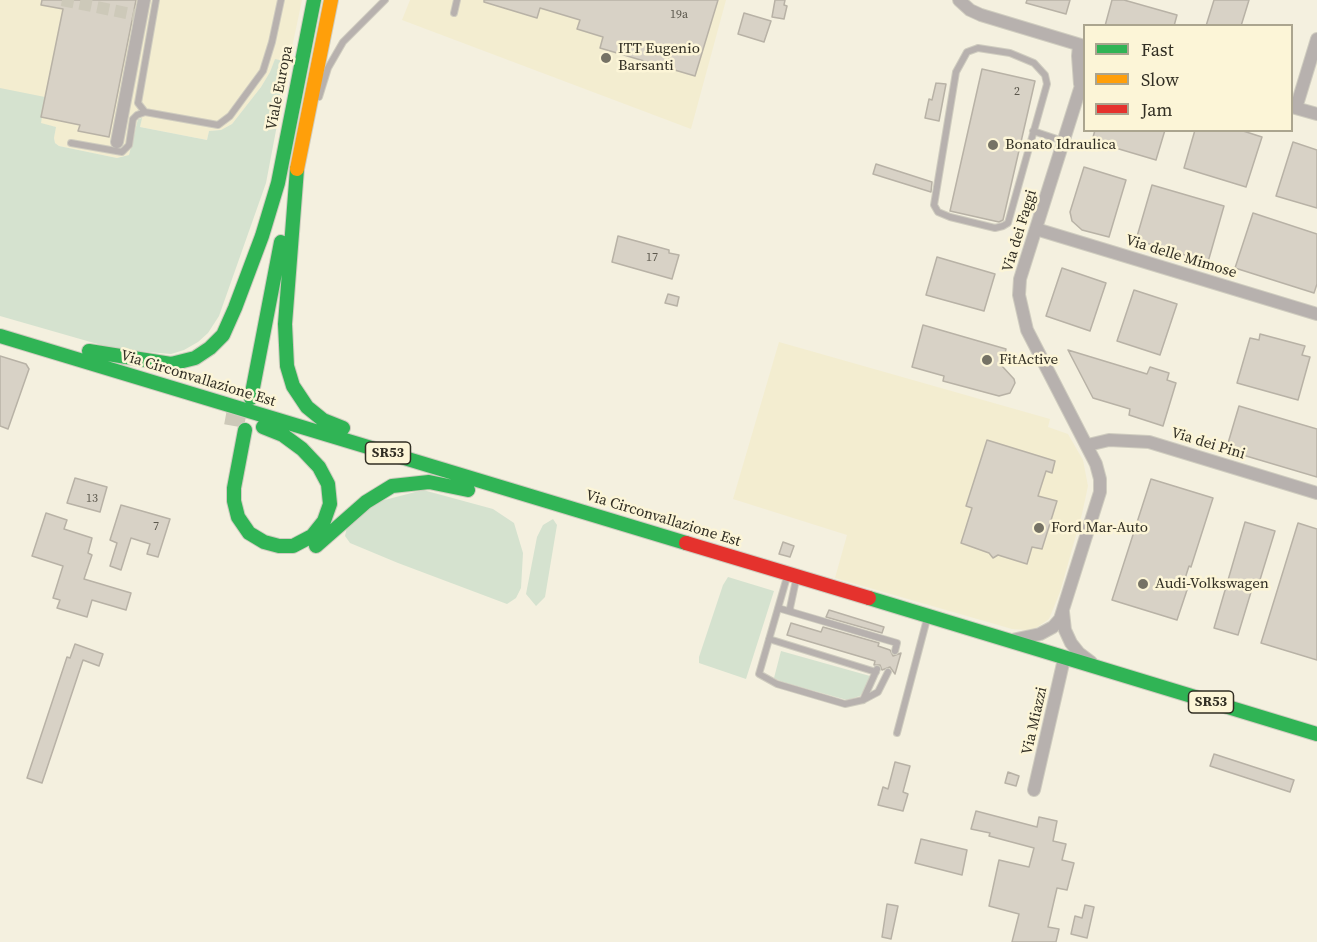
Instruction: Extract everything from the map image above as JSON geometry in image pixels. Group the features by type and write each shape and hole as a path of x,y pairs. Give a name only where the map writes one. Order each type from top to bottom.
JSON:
{"main road":[{"name":"Viale Europa","path":"278,183 314,0"},
{"path":"278,183 245,396 301,151 331,0"},
{"path":"297,169 285,342 288,373 299,398 311,412 330,423 423,454 514,492"},
{"path":"0,334 51,340 98,354 145,362 180,363 201,355 220,338 231,319 262,236 278,183"},
{"name":"Via Circonvallazione Est","path":"0,334 100,367 793,574 1005,641 1317,734"},
{"path":"100,367 153,391 276,431 302,449 325,476 330,504 322,525 304,541 289,546 270,545 254,537 240,520 236,509 234,488 239,428 222,495 225,516 234,532 246,545 258,553 271,557 292,557 306,552 329,536 371,498 392,486 404,483 439,483 510,502 572,509"}],"street":[{"path":"117,142 143,16 144,0"},
{"path":"958,0 970,10 981,15 1082,46"},
{"path":"1317,39 1294,108 1317,114"},
{"name":"Via dei Faggi","path":"1079,91 1078,56 1082,46"},
{"name":"Via dei Faggi","path":"1005,641 1040,634 1053,627 1063,612 1100,492 1100,479 1088,446 1027,330 1019,295 1020,279 1083,79"},
{"name":"Via delle Mimose","path":"1036,229 1317,315"},
{"name":"Via dei Pini","path":"1088,446 1109,440 1149,442 1317,493"},
{"path":"1063,612 1065,630 1071,643 1079,653 1104,671"},
{"name":"Via Miazzi","path":"1034,790 1064,658"}],"lane":[{"path":"145,112 138,103 143,16 156,0"},
{"path":"71,143 122,152 129,145 133,120 137,115 145,112 209,125 224,122 243,101 263,71 281,0"},
{"path":"292,113 294,65 307,0"},
{"path":"319,100 328,68 343,42 385,0"},
{"path":"454,13 457,0"},
{"path":"978,48 1010,53 1034,63 1045,75 1047,84 1033,131 1008,223 995,228 976,225 938,212 934,205 956,72 967,52 978,48"},
{"path":"301,151 314,127"},
{"path":"1033,131 1063,142"},
{"path":"793,574 778,608 759,671 761,676 777,684 844,704 873,696 881,689 888,672"},
{"path":"791,611 793,574"},
{"path":"778,608 897,643 895,651"},
{"path":"897,733 928,616"},
{"path":"769,639 877,670 863,700"},
{"path":"884,648 886,640"}],"shaded area":[{"path":"0,0 302,0 289,62 275,60 261,87 232,124 221,130 209,131 207,140 140,127 141,118 138,119 129,155 117,158 59,146 55,143 55,127 0,115"},
{"name":"ITT Eugenio Barsanti","path":"410,0 726,0 691,129 402,20"},
{"path":"779,342 1050,419 1048,427 1068,434 1083,460 1088,486 1060,592 1049,619 1036,628 1012,629 835,578 847,535 733,499"}],"green space":[{"path":"275,59 289,62 266,183 219,316 208,333 184,350 171,354 115,349 0,316 0,88 45,97 41,123 56,127 54,138 55,143 59,146 117,158 129,155 138,119 142,118 140,127 207,140 209,131 221,130 232,124 261,87"},
{"path":"423,490 493,509 514,523 523,553 521,588 516,598 507,604 350,543 345,536 347,527 373,503"},
{"path":"553,519 557,525 545,597 536,606 526,594 537,537 543,525"},
{"path":"728,577 774,591 746,679 699,663 723,585"},
{"path":"781,651 870,676 867,686 860,696 847,700 782,682 774,678"}],"building":[{"path":"42,0 136,0 109,137 78,131 80,125 41,117 63,9 41,5"},
{"path":"484,0 718,0 695,76 600,48 603,37 577,29 580,20 540,8 537,18 484,2"},
{"path":"775,0 785,0 784,5 787,6 784,19 772,17"},
{"path":"1027,0 1070,0 1066,14 1026,3"},
{"path":"1112,0 1124,0 1177,15 1175,24 1106,24"},
{"path":"1214,0 1249,0 1242,24 1207,24"},
{"path":"744,13 771,21 764,42 738,34"},
{"name":"Bonato Idraulica","path":"982,69 1035,81 1003,220 999,222 950,211"},
{"path":"936,83 946,84 939,121 925,118 929,99 932,100"},
{"path":"1094,132 1164,132 1156,160 1092,141"},
{"path":"1194,132 1246,132 1262,137 1246,187 1184,168"},
{"path":"1293,142 1317,150 1317,208 1276,196"},
{"path":"876,164 932,182 931,192 873,174"},
{"path":"1084,167 1126,180 1109,237 1082,230 1072,221 1070,212"},
{"path":"1152,185 1224,206 1208,262 1136,240"},
{"path":"1253,213 1317,234 1317,284 1314,293 1235,268"},
{"path":"618,236 679,255 672,279 612,262"},
{"path":"937,257 995,274 984,311 926,295"},
{"path":"1062,268 1106,283 1090,331 1046,316"},
{"path":"1134,290 1177,304 1160,355 1117,341"},
{"path":"668,294 679,297 677,306 665,303"},
{"path":"923,325 1006,349 1002,366 1015,383 1010,393 999,396 943,381 944,376 912,367"},
{"path":"1260,334 1305,346 1302,355 1310,357 1298,400 1237,383 1250,338 1259,340"},
{"path":"1068,350 1147,374 1150,367 1169,373 1167,380 1176,383 1163,426 1129,415 1130,409 1093,398"},
{"path":"0,356 26,364 29,369 8,429 0,426"},
{"path":"1239,406 1317,429 1317,477 1226,450"},
{"path":"987,440 1055,461 1052,473 1046,471 1038,496 1057,501 1042,549 1032,547 1027,564 998,555 993,558 989,553 961,543 972,508 966,506"},
{"path":"75,478 107,487 100,512 67,503"},
{"path":"1151,479 1213,498 1182,588 1187,590 1177,620 1112,600"},
{"path":"121,505 170,519 158,557 147,554 150,544 131,538 121,570 110,566 117,543 110,540"},
{"path":"46,513 67,520 64,529 92,538 88,553 92,555 84,579 131,593 126,610 92,600 87,617 57,608 60,600 53,598 63,566 32,556"},
{"path":"1245,522 1275,531 1259,583 1254,582 1238,635 1214,628"},
{"path":"1298,523 1317,529 1317,660 1261,643"},
{"path":"783,542 794,546 790,557 779,554"},
{"path":"829,610 884,627 882,633 826,617"},
{"path":"791,623 821,632 823,627 879,643 878,646 890,650 893,656 901,653 895,674 890,667 882,670 880,665 874,665 875,661 787,635"},
{"path":"75,644 103,654 99,666 83,660 42,783 27,778 67,657 70,658"},
{"path":"1214,754 1294,780 1290,792 1210,766"},
{"path":"895,762 910,766 903,792 908,794 903,811 878,805 883,787 888,789"},
{"path":"1008,772 1019,776 1016,786 1005,783"},
{"path":"976,811 1037,827 1039,817 1057,821 1053,841 1066,844 1062,860 1074,863 1067,890 1057,888 1048,927 1059,929 1056,942 1012,942 1019,914 989,906 999,860 1029,867 1034,848 971,829"},
{"path":"921,839 967,850 962,875 915,863"},
{"path":"887,904 898,906 891,939 882,937"},
{"path":"1085,905 1094,907 1087,938 1071,934 1075,916 1082,918"}],"tunnel":[{"path":"62,0 136,15"},
{"path":"234,426 240,394"}],"traffic: fast":[{"path":"278,183 314,0"},
{"path":"297,169 285,324 287,366 293,386 307,407 323,420 343,428"},
{"path":"89,351 171,364 195,358 210,348 223,335 235,308 262,236 278,183"},
{"path":"251,398 281,242"},
{"path":"0,336 686,543"},
{"path":"245,430 234,488 238,517 249,533 264,542 279,546 293,546 312,536 324,521 330,504 328,484 319,467 302,449 283,435 263,427"},
{"path":"316,546 366,502 392,486 429,482 468,490"},
{"path":"869,598 1317,734"}],"traffic: slow":[{"path":"297,169 331,0"}],"traffic: jam":[{"path":"686,543 869,598"}],"place":[{"name":"ITT Eugenio Barsanti","path":"606,58"},
{"name":"Bonato Idraulica","path":"993,145"},
{"name":"FitActive","path":"987,360"},
{"name":"Ford Mar-Auto","path":"1039,528"},
{"name":"Audi-Volkswagen","path":"1143,584"}]}
